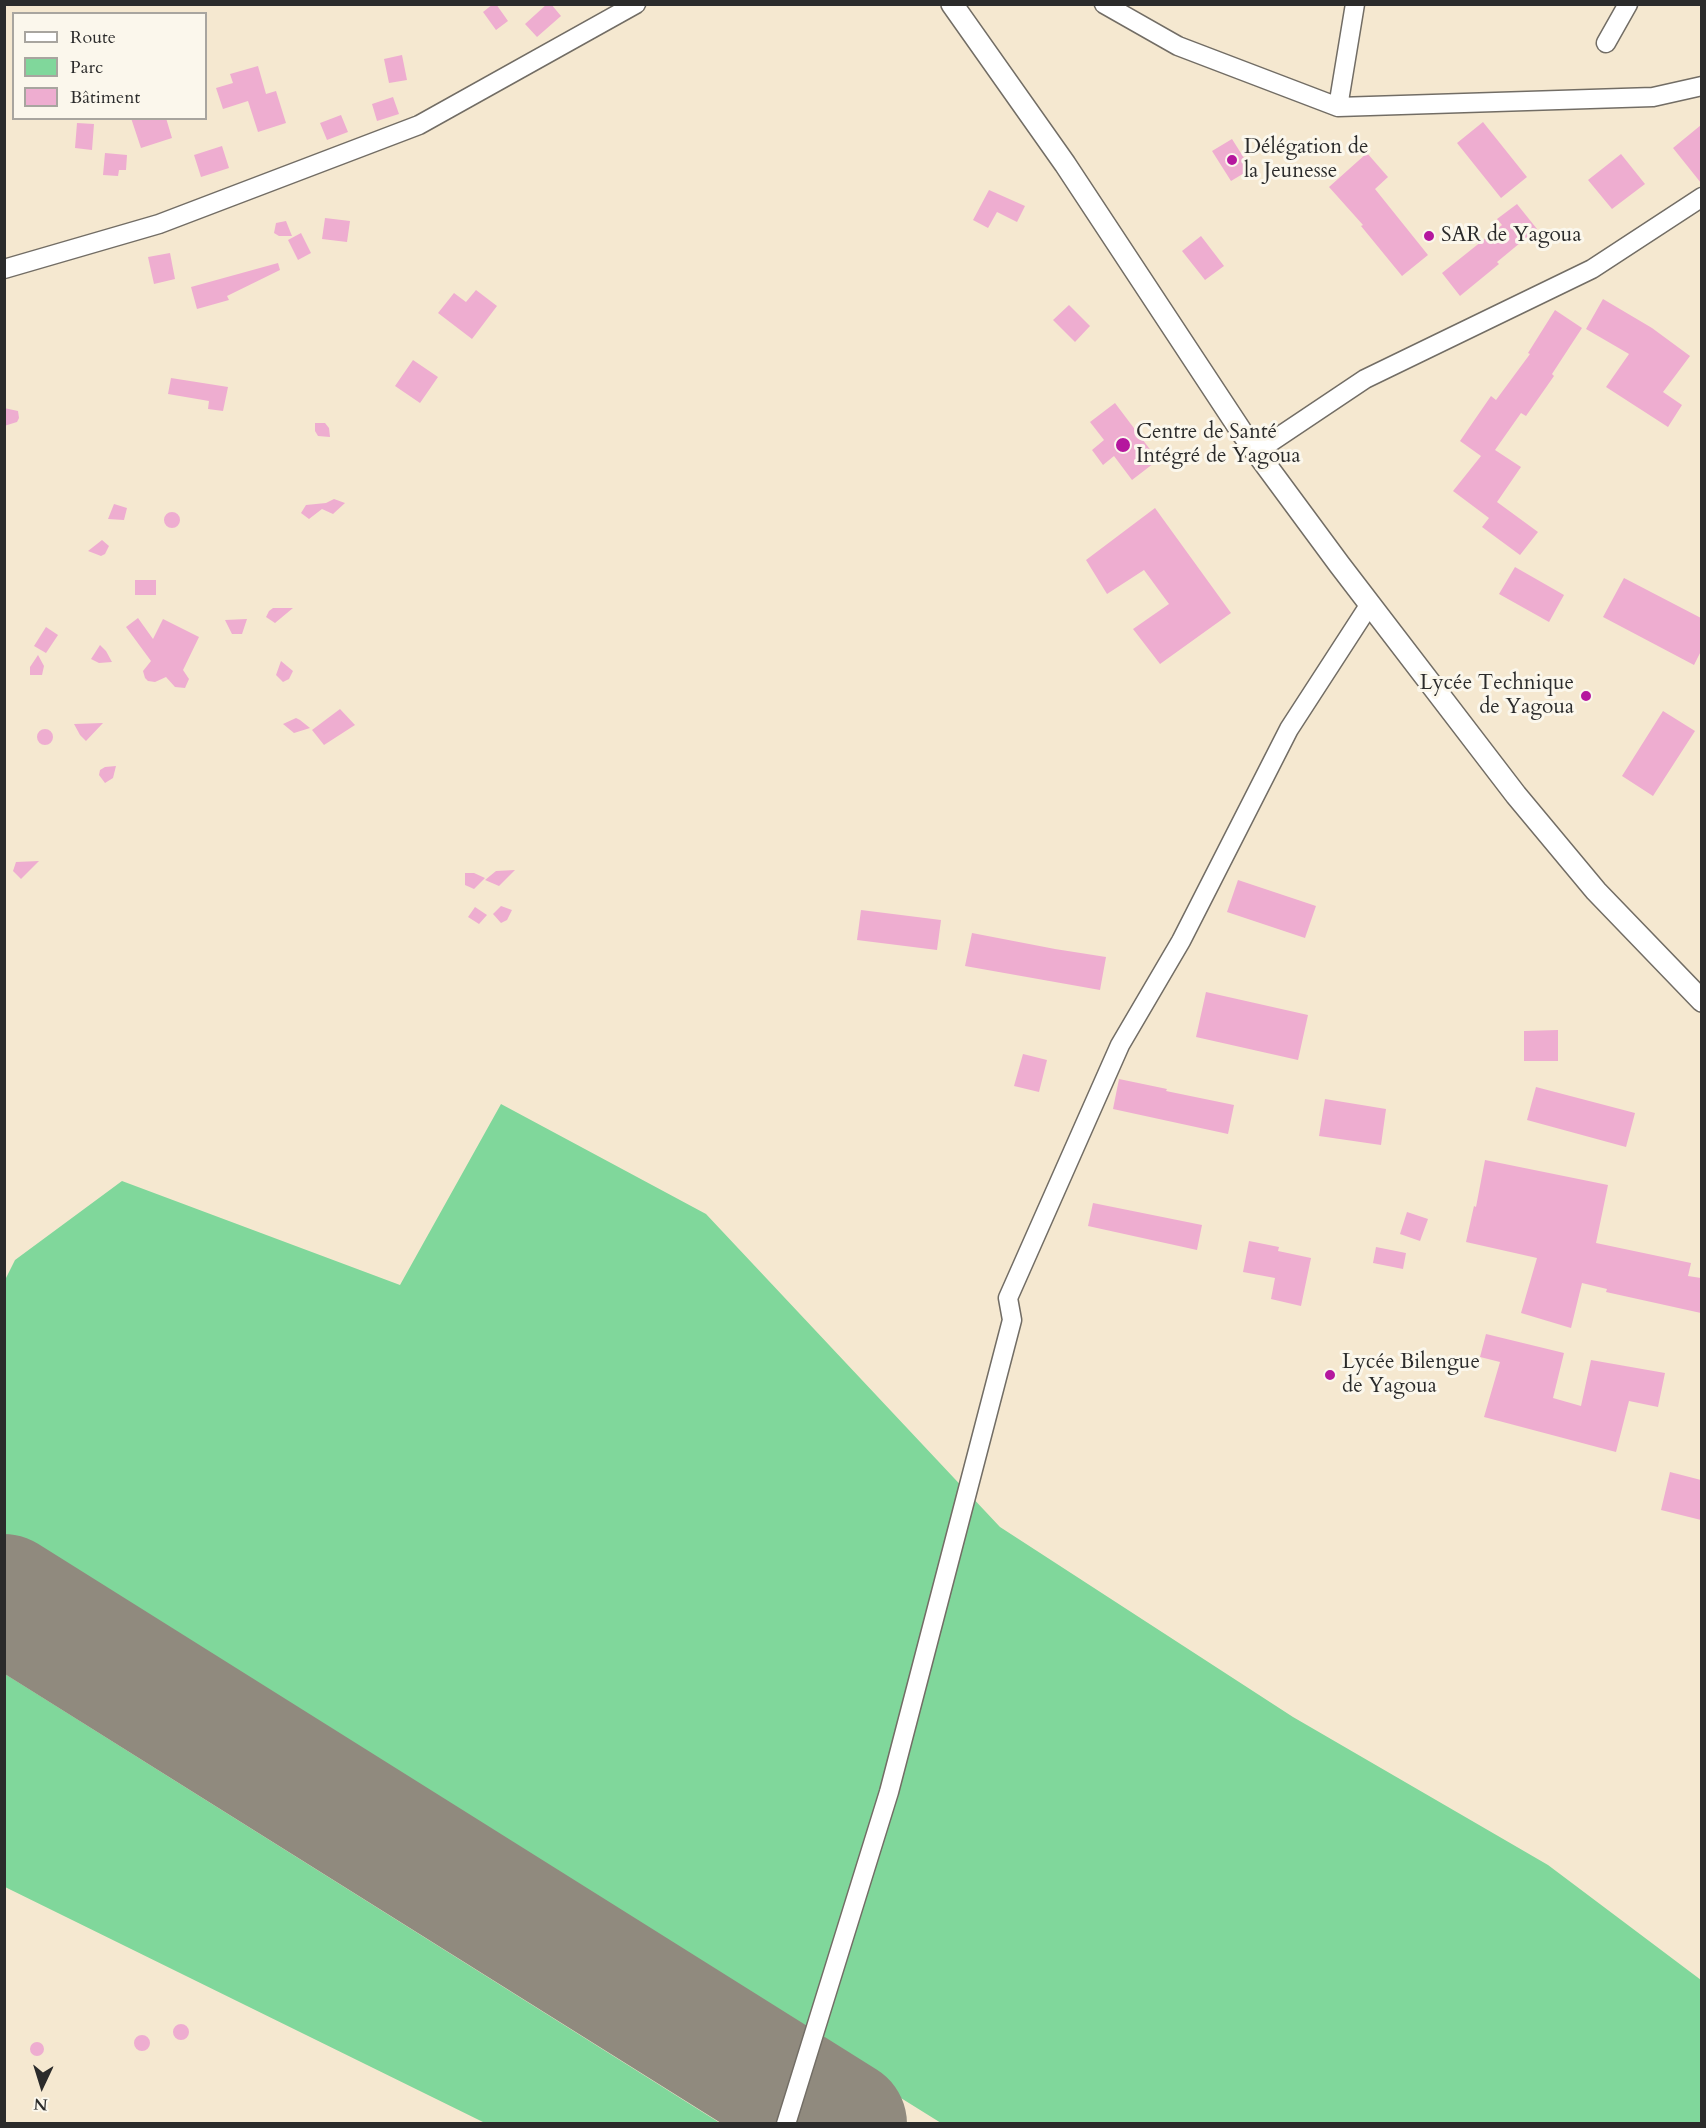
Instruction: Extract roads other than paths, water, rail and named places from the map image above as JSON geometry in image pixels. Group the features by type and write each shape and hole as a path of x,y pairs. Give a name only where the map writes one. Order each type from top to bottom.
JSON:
{"street":[{"path":"4,269 159,224 419,125 636,4"},
{"path":"952,4 1065,164 1256,452 1370,604 1538,821 1596,891 1701,1001"},
{"path":"1104,4 1178,46 1338,107 1653,97 1701,86"},
{"path":"1338,107 1355,4"},
{"path":"1606,43 1628,4"},
{"path":"1256,452 1365,379 1592,270 1701,197"},
{"path":"786,2124 889,1792 1012,1320 1008,1298 1120,1046 1181,941 1289,729 1370,604"}],"place":[{"name":"Délégation de la Jeunesse","path":"1232,160"},
{"name":"SAR de Yagoua","path":"1429,236"},
{"name":"Centre de Santé Intégré de Yagoua","path":"1123,445"},
{"name":"Lycée Technique de Yagoua","path":"1586,696"},
{"name":"Lycée Bilengue de Yagoua","path":"1330,1375"}]}
